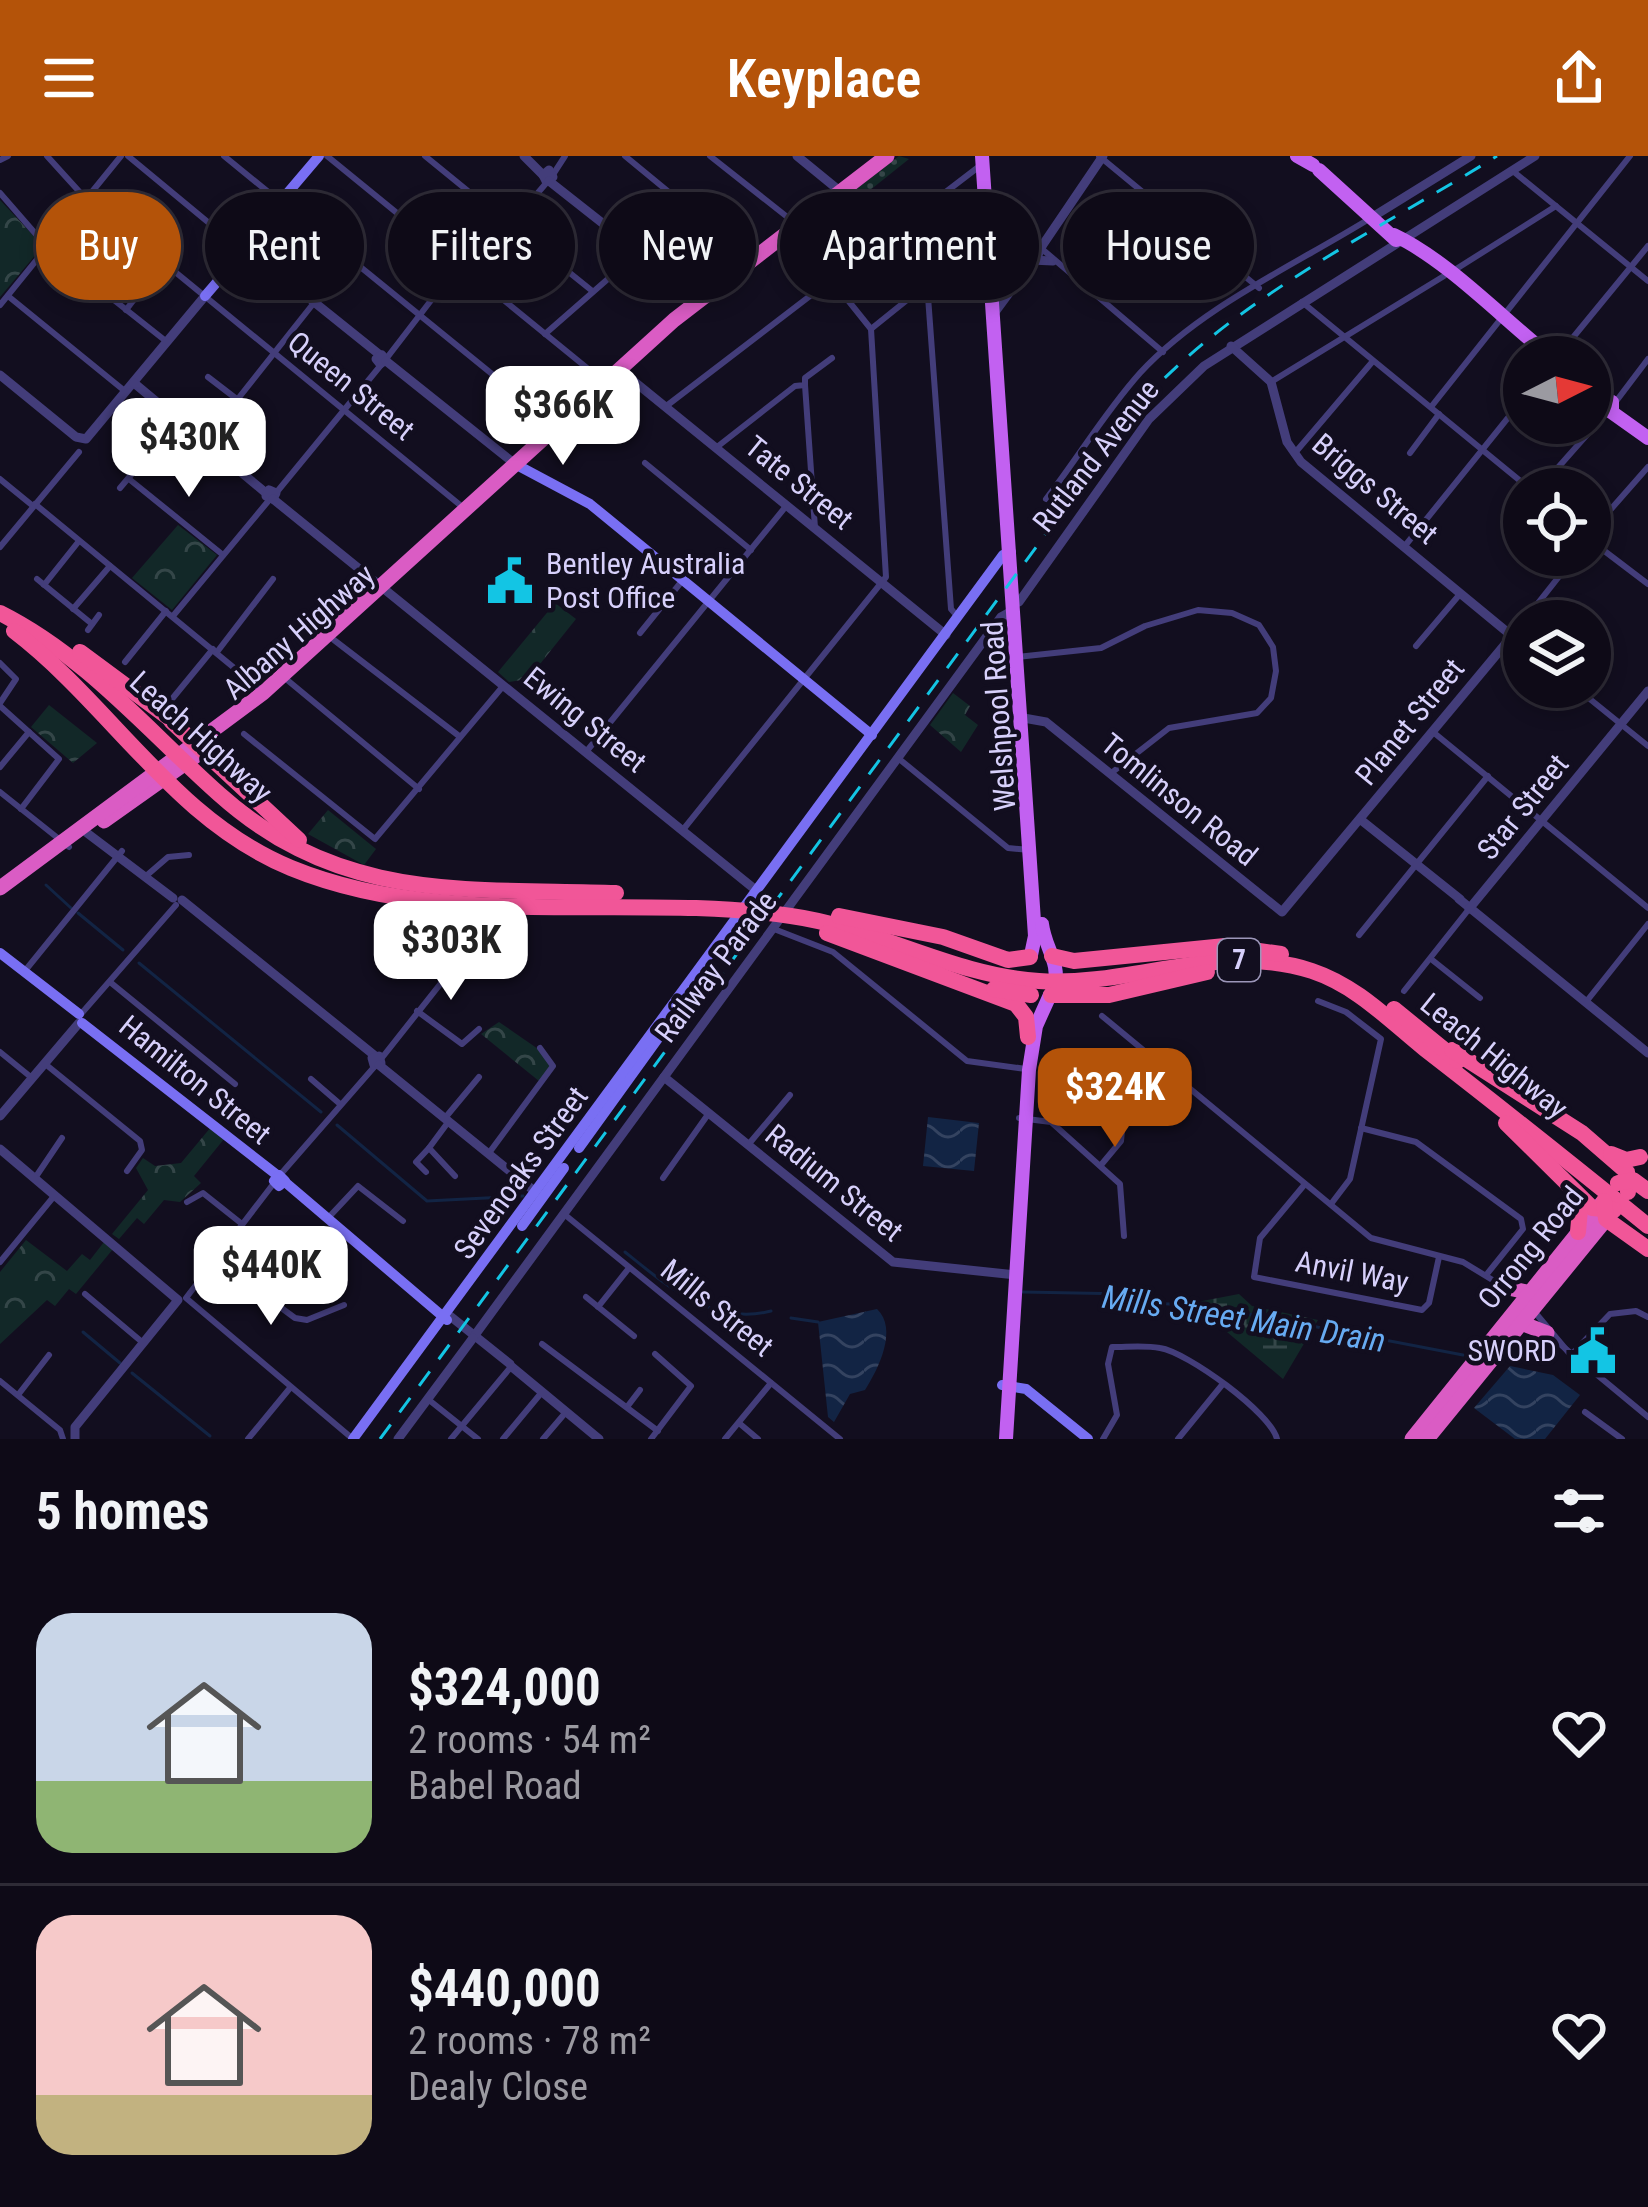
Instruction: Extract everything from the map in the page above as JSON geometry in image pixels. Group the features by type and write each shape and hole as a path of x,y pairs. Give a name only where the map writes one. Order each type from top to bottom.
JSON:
{"highway":[{"name":"Albany Highway","path":"841,192 887,156"},
{"name":"Albany Highway","path":"756,257 780,232"},
{"name":"Albany Highway","path":"0,900 151,776 205,743 386,588 700,300"},
{"name":"Albany Highway","path":"271,685 342,640 465,509 516,468"},
{"path":"0,612 74,648 205,743 218,767 275,822 315,849 362,872 423,886"},
{"name":"Leach Highway","path":"0,612 66,654 196,776 248,818 311,856 382,882 740,905 792,917"},
{"path":"7,627 56,664 151,776 237,840 291,868 396,896"},
{"name":"Leach Highway","path":"7,627 82,677 166,747"},
{"name":"Albany Highway","path":"0,889 93,829 151,776"},
{"name":"7","path":"196,776 276,847 332,876 396,896 458,902 740,905"},
{"path":"458,902 740,905"},
{"path":"792,917 1016,1004 1026,1017 1028,1037"},
{"name":"7","path":"792,917 943,937 1008,960 1031,956"},
{"name":"7","path":"792,917 1016,975 1074,977 1263,961 1339,982 1388,1018"},
{"name":"7","path":"1051,955 1074,961 1225,946 1292,956"},
{"name":"7","path":"1074,977 1218,952 1292,956"},
{"name":"Leach Highway","path":"1292,956 1346,975 1416,1026 1648,1222"},
{"path":"918,966 975,986 1031,995"},
{"name":"7","path":"1051,995 1109,995 1254,966 1325,982 1388,1018"},
{"name":"Leach Highway","path":"1388,1018 1617,1194"},
{"path":"1416,1026 1605,1151 1626,1160 1617,1194 1642,1246"},
{"name":"Orrong Road","path":"1427,1439 1559,1276 1617,1194"},
{"name":"Orrong Road","path":"1412,1439 1531,1312 1617,1194"},
{"path":"1495,1280 1531,1312"}],"main road":[{"path":"290,192 323,156"},
{"path":"1313,167 1524,336"},
{"name":"Welshpool Road","path":"993,300 1032,849 1036,936 1031,956"},
{"path":"1611,408 1648,438"},
{"path":"516,468 595,510 872,735"},
{"name":"Welshpool Road","path":"1012,556 1024,581 1014,612 1018,657"},
{"name":"Sevenoaks Street","path":"541,1194 699,983 740,905 992,573 1012,556"},
{"name":"Welshpool Road","path":"1032,849 1051,955"},
{"name":"Hamilton Street","path":"0,953 447,1317"},
{"path":"1002,1439 1009,1273 1028,1037 1035,1006 1024,979 1031,956 1051,955 1058,974 1036,1026 1026,1069"},
{"path":"1031,995 1051,995"},
{"name":"Sevenoaks Street","path":"354,1439 628,1080 634,1066"},
{"path":"1006,1385 1026,1389 1088,1439"}],"street":[{"path":"0,160 8,156"},
{"name":"Queen Street","path":"47,156 80,192"},
{"path":"92,192 125,156 205,219"},
{"path":"224,156 269,192"},
{"path":"323,156 388,208"},
{"path":"425,156 470,192"},
{"path":"524,156 599,217"},
{"path":"534,192 565,156"},
{"path":"625,156 669,192"},
{"path":"710,156 780,215"},
{"path":"797,156 841,192"},
{"path":"1046,499 1134,381 1163,352 1471,156"},
{"name":"Rutland Avenue","path":"1024,581 1149,419 1231,346 1535,156"},
{"path":"1431,407 1630,156"},
{"path":"1163,352 1039,251 1101,157 1259,287"},
{"path":"945,192 979,166"},
{"path":"1514,172 1648,281"},
{"path":"0,193 36,234"},
{"path":"1231,346 1271,382 1556,206"},
{"path":"1566,336 1648,246"},
{"path":"0,305 36,261"},
{"path":"364,270 559,428"},
{"name":"Queen Street","path":"181,277 205,296"},
{"path":"575,277 591,290"},
{"path":"545,334 599,283"},
{"path":"8,296 130,387"},
{"path":"0,547 205,296"},
{"path":"113,300 167,342"},
{"path":"126,310 134,300"},
{"name":"Queen Street","path":"210,300 465,509"},
{"path":"308,300 516,468"},
{"path":"125,662 223,555 428,300"},
{"path":"504,300 606,383"},
{"path":"665,407 803,300"},
{"path":"682,831 884,584 871,329 847,300"},
{"path":"871,329 906,300"},
{"path":"928,300 951,609 958,617"},
{"path":"994,313 1003,300"},
{"path":"1302,302 1507,468"},
{"path":"237,400 313,304"},
{"path":"815,528 805,378 832,358"},
{"path":"1611,401 1648,359"},
{"path":"1294,454 1373,361"},
{"name":"Tate Street","path":"620,370 946,634"},
{"path":"0,375 76,437 93,434"},
{"path":"208,376 255,413"},
{"name":"Briggs Street","path":"1271,382 1294,454 1503,628"},
{"path":"717,447 795,386 806,385"},
{"name":"Ewing Street","path":"130,387 271,495 682,831 740,905"},
{"path":"1410,453 1439,414"},
{"path":"1404,547 1503,424"},
{"path":"1553,468 1574,444"},
{"path":"645,463 751,550"},
{"path":"1611,516 1648,467"},
{"path":"120,488 136,470"},
{"path":"129,478 223,555"},
{"path":"0,479 215,650 271,685 309,700 418,789"},
{"path":"586,752 787,505"},
{"path":"79,541 41,582 90,627 99,615"},
{"path":"1611,552 1647,582"},
{"path":"73,609 110,566"},
{"name":"Planet Street","path":"1540,600 1559,576"},
{"path":"172,699 273,580"},
{"path":"640,633 682,581"},
{"path":"1416,646 1461,592"},
{"path":"1018,657 1101,648 1144,626 1198,610 1232,613 1259,625 1274,647 1276,671 1271,698 1257,713 1169,728 1109,775"},
{"name":"Railway Parade","path":"398,1439 664,1077 792,917 898,758 994,627 1014,612"},
{"path":"342,640 460,737"},
{"name":"Planet Street","path":"1276,910 1288,910 1503,647"},
{"path":"0,663 16,679 0,704 59,759 22,808"},
{"path":"244,734 375,839 504,685"},
{"name":"Star Street","path":"1404,991 1648,691"},
{"path":"1601,708 1648,746"},
{"name":"Tomlinson Road","path":"1022,720 1040,717 1276,910"},
{"path":"0,767 29,732"},
{"path":"1433,732 1648,908"},
{"path":"898,758 1008,848 1032,849"},
{"path":"1359,935 1488,776"},
{"path":"0,791 65,844"},
{"path":"1360,820 1648,1053"},
{"path":"93,829 175,902 541,1194"},
{"path":"24,971 121,853"},
{"path":"147,874 168,856 189,855"},
{"path":"0,1116 175,902"},
{"path":"792,917 967,1060 1026,1069"},
{"path":"1586,1002 1648,924"},
{"path":"354,1439 190,1305 188,1292 483,930"},
{"path":"1430,958 1480,998"},
{"path":"110,982 235,1084"},
{"path":"1318,1001 1346,1012 1381,1040 1350,1179 1331,1204"},
{"path":"417,1011 462,1045 478,1029"},
{"path":"1102,1016 1376,1241 1438,1257 1495,1280 1523,1229 1521,1219 1416,1142 1361,1128"},
{"path":"489,1153 553,1066 540,1048"},
{"path":"0,1052 32,1078"},
{"path":"1101,1165 1121,1141 1127,1080 1147,1055"},
{"path":"44,1063 140,1142 142,1150 127,1171"},
{"path":"426,1172 416,1162 479,1077"},
{"name":"Radium Street","path":"664,1077 893,1262 1009,1273"},
{"path":"311,1079 340,1104"},
{"path":"748,1144 790,1095"},
{"path":"1023,1110 1054,1124 1124,1189 1124,1236"},
{"path":"663,1178 709,1113"},
{"path":"35,1178 62,1138"},
{"path":"429,1148 455,1176"},
{"path":"0,1149 175,1294 177,1306 75,1427 75,1439"},
{"name":"Anvil Way","path":"1305,1184 1260,1238 1254,1277 1422,1310 1430,1303 1438,1257"},
{"path":"327,1220 358,1186 403,1221"},
{"path":"187,1202 203,1193 242,1224"},
{"path":"0,1262 55,1195"},
{"name":"Mills Street","path":"564,1214 840,1439"},
{"path":"254,1289 283,1255"},
{"path":"215,1258 301,1321 344,1305"},
{"path":"598,1307 630,1268"},
{"path":"85,1294 145,1344"},
{"path":"586,1297 634,1336"},
{"path":"1570,1354 1610,1314 1636,1311 1648,1317"},
{"path":"1531,1312 1570,1354"},
{"path":"1531,1312 1570,1354 1648,1417"},
{"name":"Hamilton Street","path":"447,1317 599,1439"},
{"path":"542,1344 658,1431"},
{"path":"1103,1439 1117,1415 1108,1364 1112,1346 1173,1352 1270,1424 1277,1439"},
{"path":"651,1439 691,1386 655,1354"},
{"path":"18,1395 49,1355"},
{"path":"451,1439 510,1366"},
{"path":"0,1381 63,1439"},
{"path":"725,1439 772,1384"},
{"path":"1178,1439 1222,1384"},
{"path":"248,1439 290,1388"},
{"path":"627,1407 640,1390"},
{"path":"503,1439 542,1392"},
{"path":"428,1400 478,1439"},
{"path":"543,1439 566,1412"},
{"path":"1586,1412 1622,1439"},
{"path":"739,1423 758,1439"}],"green space":[{"path":"899,156 909,159 870,192 853,192"},
{"path":"0,200 36,239 36,254 0,297"},
{"path":"178,525 217,555 172,610 132,578"},
{"path":"555,603 576,619 528,679 509,682 498,672"},
{"path":"953,693 970,706 965,715 978,725 961,752 930,725"},
{"path":"49,705 97,743 73,763 31,727"},
{"path":"328,810 376,849 364,865 308,834"},
{"path":"499,1022 541,1051 551,1065 539,1081 481,1034"},
{"path":"211,1127 224,1139 194,1176 201,1183 180,1202 164,1200 144,1224 137,1218 119,1239 112,1234 148,1190 136,1168 143,1158 155,1166 181,1163"},
{"path":"26,1240 67,1271 82,1254 90,1260 104,1242 113,1249 76,1294 69,1289 55,1306 47,1300 0,1344 0,1272"},
{"path":"1239,1294 1252,1306 1318,1320 1283,1379 1196,1306"}],"water":[{"path":"928,1117 979,1123 974,1171 923,1166"},
{"path":"877,1309 886,1327 880,1360 865,1390 850,1394 834,1422 828,1417 818,1322"},
{"path":"1510,1366 1553,1375 1580,1395 1545,1439 1515,1439 1474,1408"}],"waterway":[{"path":"46,885 71,908"},
{"name":"Mills Street Main Drain","path":"78,913 123,950"},
{"name":"Mills Street Main Drain","path":"139,963 321,1112"},
{"name":"Mills Street Main Drain","path":"337,1125 427,1201 523,1196"},
{"name":"Mills Street Main Drain","path":"625,1252 674,1290 710,1308 750,1314 771,1311"},
{"name":"Mills Street Main Drain","path":"1023,1292 1129,1294 1139,1303 1202,1305 1463,1355"},
{"name":"Mills Street Main Drain","path":"791,1318 818,1322"},
{"path":"83,1332 120,1363"},
{"path":"132,1373 210,1436"}],"railway":[{"path":"380,1439 1148,395 1185,359 1269,294 1497,156"}],"place":[{"name":"Bentley Australia Post Office","path":"510,581"},
{"name":"SWORD","path":"1593,1351"}]}
